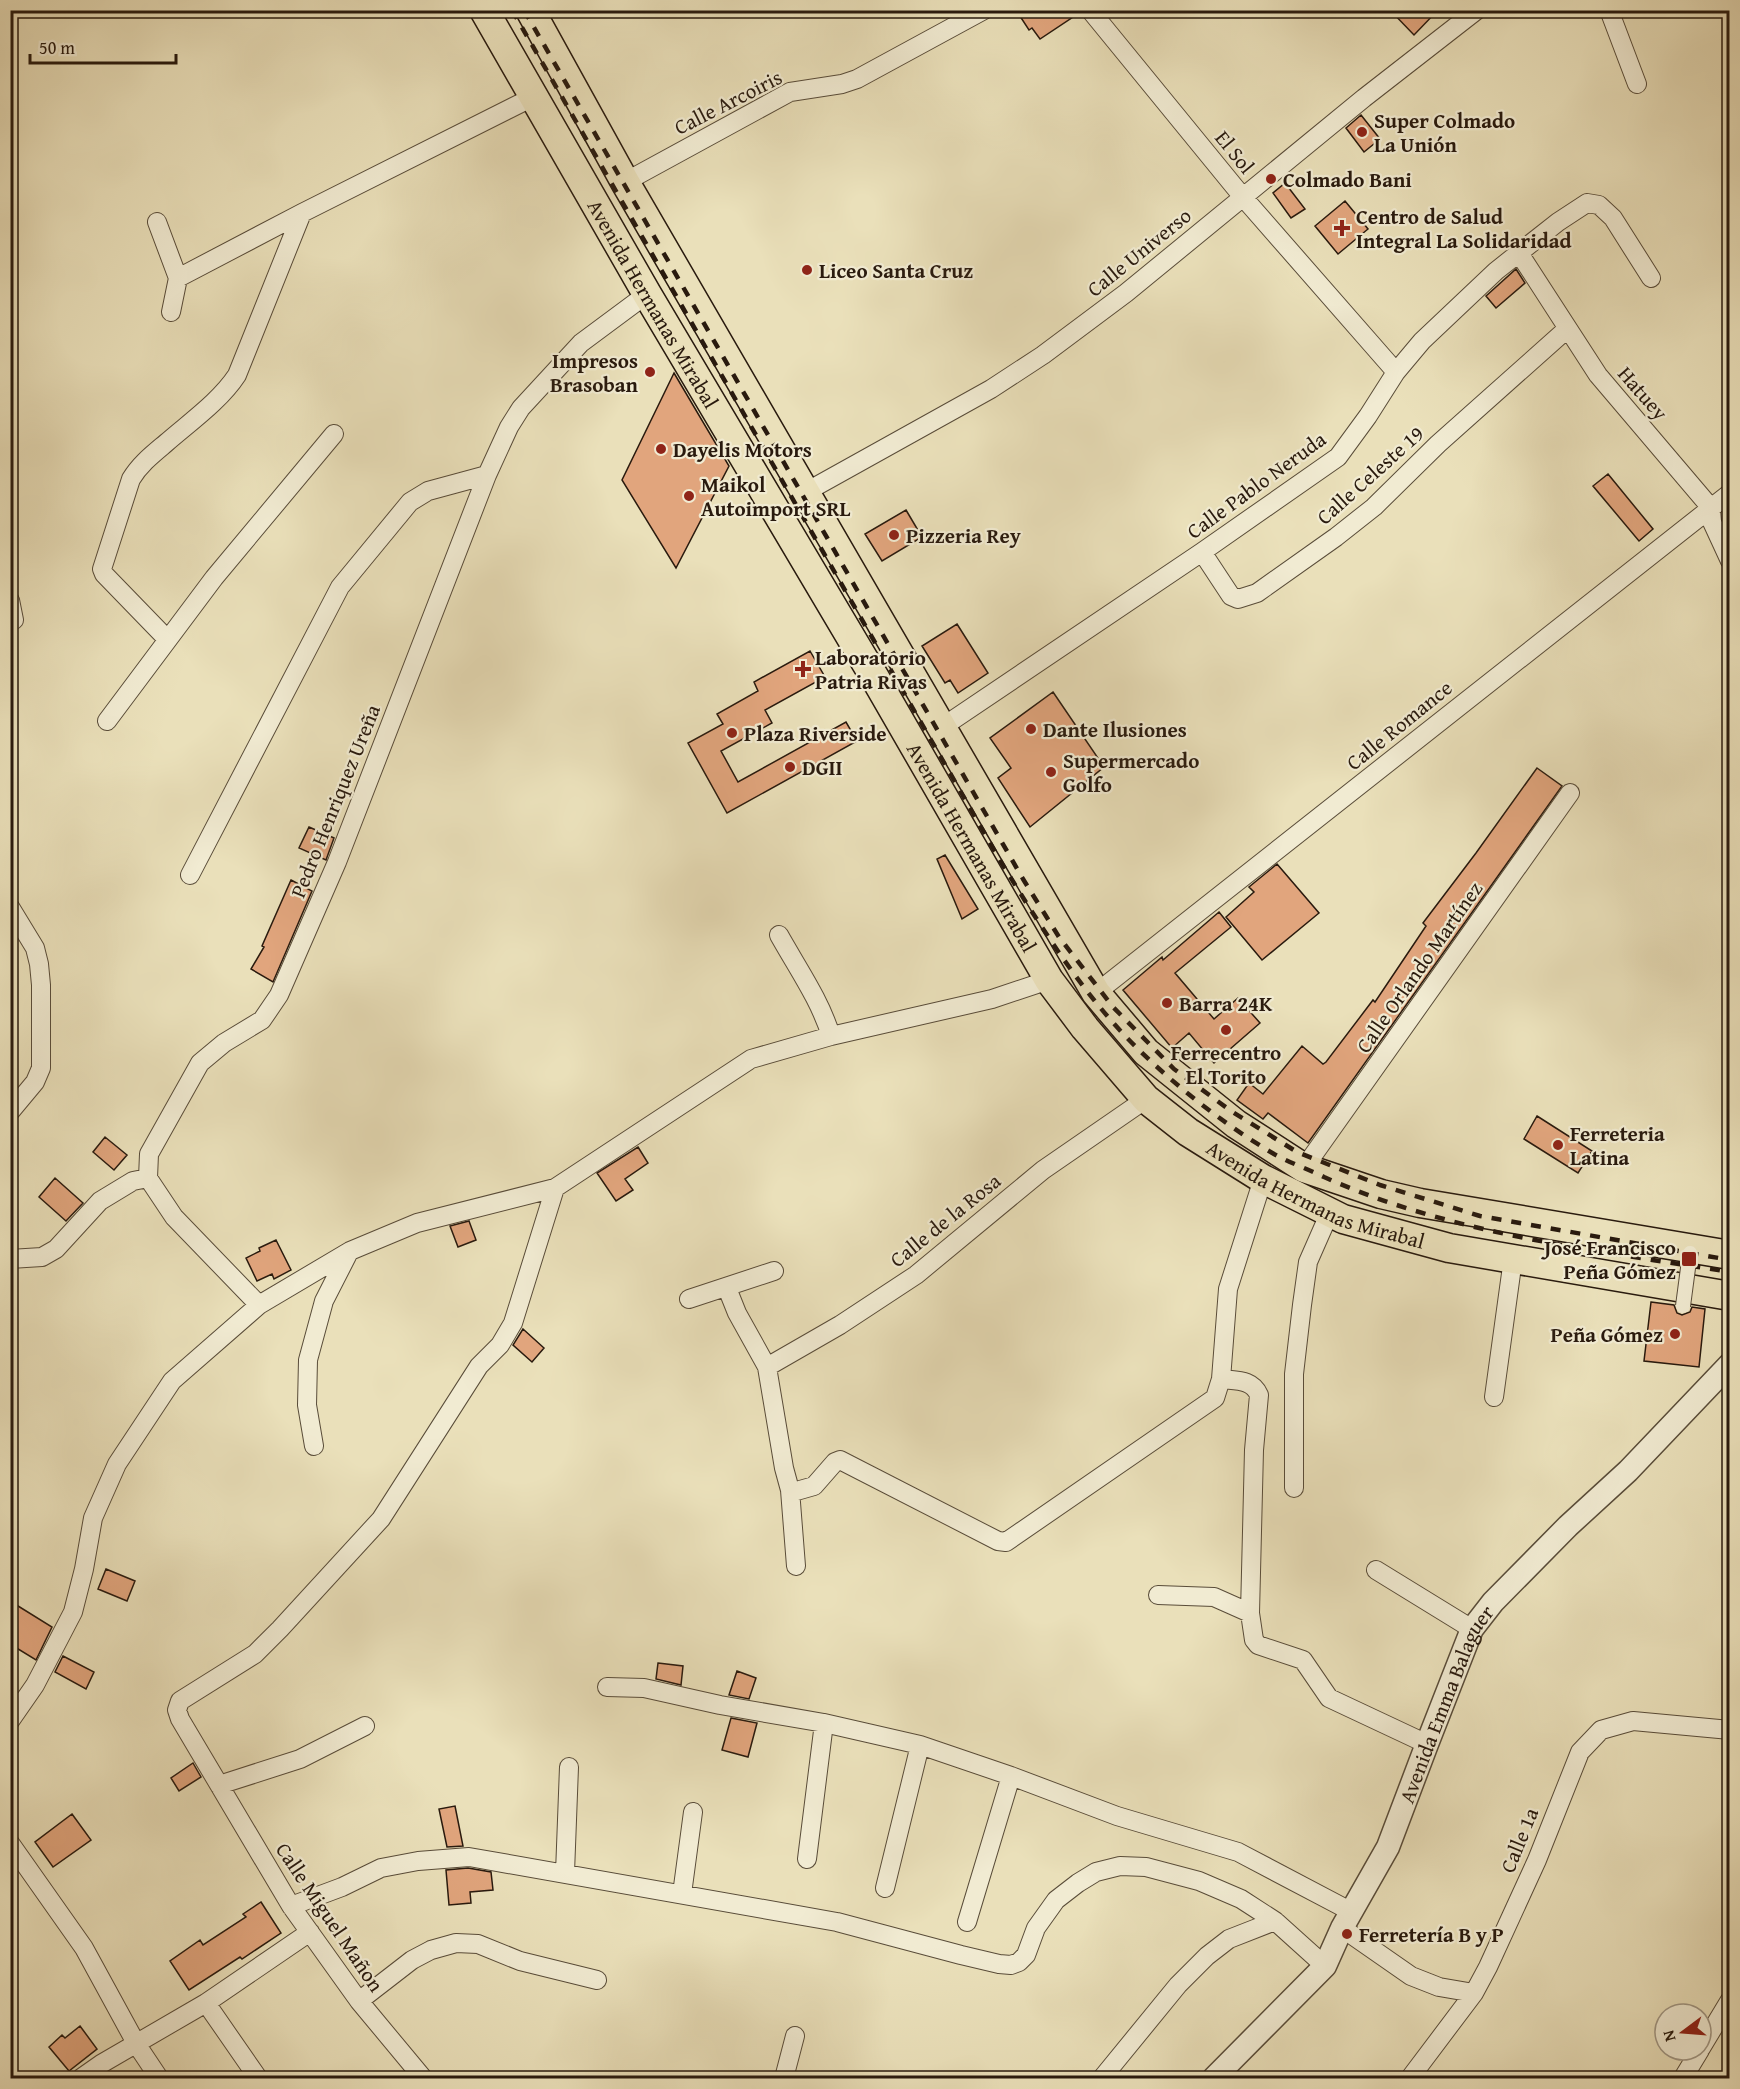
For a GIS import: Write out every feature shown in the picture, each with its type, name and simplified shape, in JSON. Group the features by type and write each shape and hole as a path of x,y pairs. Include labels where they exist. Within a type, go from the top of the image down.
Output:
{"main road":[{"name":"Avenida Hermanas Mirabal","path":"484,10 647,294 875,678 1049,980 1085,1028 1146,1099 1188,1132 1263,1179 1343,1219 1449,1248 1730,1296"},
{"name":"Avenida Hermanas Mirabal","path":"530,10 625,182 804,493 1096,993 1146,1052 1236,1124 1304,1168 1381,1194 1430,1205 1730,1255"}],"street":[{"name":"Calle Arcoiris","path":"625,182 790,92 842,84 857,79 984,10"},
{"name":"El Sol","path":"1090,10 1242,196 1396,372"},
{"name":"Calle Universo","path":"804,493 991,389 1043,355 1126,293 1242,196 1477,10"},
{"path":"1609,10 1637,84"},
{"path":"178,278 533,96"},
{"name":"Calle Pablo Neruda","path":"941,728 1338,457 1396,372 1422,341 1496,271 1558,222 1587,203 1599,206 1613,218 1651,278"},
{"path":"167,639 104,574 102,569 131,479 138,467 189,424 232,383 237,375 302,213"},
{"path":"157,222 178,278 171,312"},
{"name":"Hatuey","path":"1519,254 1598,375 1711,508 1712,522 1730,561"},
{"name":"Pedro Henriquez Ureña","path":"148,1178 149,1154 200,1063 224,1043 262,1020 279,995 337,862 487,475 509,427 521,408 581,343 647,294"},
{"name":"Calle Celeste 19","path":"1202,552 1231,596 1238,599 1257,593 1374,507 1445,437 1567,329"},
{"path":"107,721 214,579 334,434"},
{"path":"190,876 340,588 410,502 428,491 487,475"},
{"name":"Calle Romance","path":"1096,993 1730,493"},
{"path":"10,600 14,620"},
{"name":"Calle Orlando Martínez","path":"1304,1168 1569,793"},
{"path":"10,908 35,948 41,986 41,1068 35,1082 10,1112"},
{"path":"779,935 814,995 831,1036"},
{"path":"10,1721 35,1685 73,1612 84,1569 93,1518 117,1464 172,1381 259,1305 350,1251 417,1223 555,1188 751,1059 831,1036 993,999 1049,980"},
{"name":"Calle de la Rosa","path":"767,1367 840,1325 916,1275 1043,1170 1146,1099"},
{"path":"10,1259 42,1257 56,1250 100,1201 133,1181 148,1178 174,1217 259,1305"},
{"path":"790,1490 792,1492 812,1488 835,1462 840,1460 998,1542 1004,1543 1215,1398 1221,1380 1228,1289 1263,1179"},
{"name":"Calle Miguel Mañon","path":"423,2079 359,2001 291,1906 180,1719 177,1710 180,1701 255,1654 381,1519 479,1366 500,1345 513,1323 555,1188"},
{"path":"1294,1488 1294,1374 1302,1305 1308,1262 1329,1212"},
{"path":"314,1446 308,1405 308,1360 324,1301 350,1251"},
{"path":"1683,1306 1690,1253"},
{"path":"1494,1397 1513,1259"},
{"path":"689,1299 774,1271"},
{"path":"727,1288 737,1313 767,1367 784,1468 790,1490 796,1566"},
{"name":"Avenida Emma Balaguer","path":"1214,2079 1324,1966 1388,1847 1472,1629 1493,1602 1568,1526 1628,1471 1730,1364"},
{"path":"1221,1380 1251,1383 1259,1395 1254,1449 1250,1613 1254,1640 1258,1645 1303,1660 1329,1698 1426,1744"},
{"path":"1376,1570 1472,1629"},
{"path":"1158,1595 1214,1597 1250,1613"},
{"path":"607,1688 644,1688 720,1706 824,1723 920,1745 1117,1816 1238,1852 1347,1920 1412,1976 1439,1987 1474,1993"},
{"name":"Calle 1a","path":"1410,2079 1474,1993 1488,1967 1537,1860 1580,1752 1601,1730 1633,1721 1730,1730"},
{"path":"807,1859 824,1723"},
{"path":"219,1785 300,1759 365,1726"},
{"path":"885,1888 920,1745"},
{"path":"565,1873 569,1767"},
{"path":"968,1922 1011,1776"},
{"path":"682,1894 693,1812"},
{"path":"10,1843 84,1948 136,2045 159,2079"},
{"path":"291,1906 342,1887 381,1868 418,1861 470,1857 837,1922 961,1955 1011,1965 1019,1962 1026,1955 1036,1928 1056,1900 1078,1883 1096,1872 1120,1866 1146,1867 1198,1881 1241,1899 1275,1921 1324,1966"},
{"path":"1102,2079 1178,1985 1207,1956 1228,1939 1275,1921"},
{"path":"81,2079 101,2064 206,2003 310,1932"},
{"path":"359,2001 412,1960 432,1950 456,1943 478,1944 520,1961 597,1980"},
{"path":"1713,2028 1730,2000"},
{"path":"206,2003 258,2079"},
{"path":"784,2079 795,2036"},
{"path":"1683,2079 1693,2062"}],"building":[{"path":"1016,10 1079,10 1079,13 1040,39 1032,28 1029,30"},
{"path":"1390,10 1438,10 1414,35"},
{"name":"Super Colmado La Unión","path":"1361,115 1380,139 1364,152 1346,128"},
{"path":"1285,183 1305,209 1291,218 1273,193"},
{"name":"Centro de Salud Integral La Solidaridad","path":"1345,201 1368,229 1338,254 1315,226"},
{"path":"1516,269 1525,283 1496,308 1486,296"},
{"path":"674,373 729,466 676,568 622,480"},
{"path":"1608,474 1653,529 1639,541 1593,486"},
{"name":"Pizzeria Rey","path":"906,510 922,537 882,561 865,534"},
{"path":"957,624 988,673 958,693 950,680 945,683 922,646"},
{"name":"Plaza Riverside","path":"810,651 825,677 765,710 772,723 721,751 738,782 846,722 857,741 727,813 688,743 723,724 717,714 758,691 754,682"},
{"name":"Supermercado Golfo","path":"1053,692 1104,767 1030,827 998,778 1011,768 990,738"},
{"path":"1537,768 1562,786 1308,1143 1268,1113 1263,1119 1237,1100 1249,1083 1263,1094 1302,1046 1323,1064 1326,1062 1373,1000 1375,1002 1426,926 1423,923"},
{"path":"309,827 334,838 326,860 299,848"},
{"path":"945,855 978,909 962,919 937,859"},
{"path":"1277,864 1319,913 1262,960 1226,917 1254,892 1249,887"},
{"path":"291,880 312,891 273,982 251,969 264,947 262,946"},
{"path":"1219,912 1231,927 1175,973 1214,1019 1238,998 1260,1023 1214,1063 1189,1033 1172,1048 1123,990 1162,957 1163,960"},
{"name":"Ferreteria Latina","path":"1537,1116 1592,1151 1578,1173 1524,1139"},
{"path":"105,1137 127,1155 114,1170 93,1152"},
{"path":"638,1147 648,1163 625,1179 633,1190 616,1201 597,1173"},
{"path":"55,1178 83,1203 66,1221 39,1197"},
{"path":"469,1221 476,1240 458,1247 450,1226"},
{"path":"276,1240 291,1270 274,1279 272,1274 257,1281 246,1258 260,1251 259,1248"},
{"name":"Peña Gómez","path":"1651,1302 1674,1305 1677,1313 1682,1315 1690,1312 1692,1307 1705,1309 1699,1367 1644,1361"},
{"path":"523,1329 544,1348 532,1362 513,1345"},
{"path":"106,1569 135,1581 127,1601 98,1589"},
{"path":"10,1601 52,1627 36,1660 10,1644"},
{"path":"63,1656 94,1672 86,1689 55,1672"},
{"path":"658,1663 683,1666 681,1685 656,1679"},
{"path":"737,1671 756,1678 749,1699 729,1695"},
{"path":"731,1718 757,1723 748,1757 722,1750"},
{"path":"193,1763 201,1777 179,1791 171,1778"},
{"path":"455,1806 463,1846 447,1847 439,1809"},
{"path":"72,1814 91,1840 53,1867 35,1842"},
{"path":"468,1868 491,1872 493,1890 470,1892 471,1903 449,1905 446,1870"},
{"path":"261,1902 281,1933 189,1990 170,1961 200,1940 203,1945 246,1917 243,1914"},
{"path":"80,2026 97,2049 69,2071 49,2047 62,2035 65,2038"}],"railway":[{"path":"512,10 1001,862 1047,935 1081,983 1138,1049 1169,1078 1256,1143 1286,1160 1372,1197 1422,1213 1523,1238 1730,1272"},
{"path":"524,10 1023,879 1059,937 1113,1007 1174,1069 1231,1111 1297,1152 1380,1185 1480,1216 1730,1260"}],"place":[{"name":"Super Colmado La Unión","path":"1362,132"},
{"name":"Colmado Bani","path":"1271,179"},
{"name":"Centro de Salud Integral La Solidaridad","path":"1342,228"},
{"name":"Liceo Santa Cruz","path":"807,270"},
{"name":"Impresos Brasoban","path":"650,372"},
{"name":"Dayelis Motors","path":"661,449"},
{"name":"Maikol Autoimport SRL","path":"689,496"},
{"name":"Pizzeria Rey","path":"894,535"},
{"name":"Laboratorio Patria Rivas","path":"803,669"},
{"name":"Dante Ilusiones","path":"1031,729"},
{"name":"Plaza Riverside","path":"732,733"},
{"name":"DGII","path":"790,767"},
{"name":"Supermercado Golfo","path":"1051,772"},
{"name":"Barra 24K","path":"1167,1003"},
{"name":"Ferrecentro El Torito","path":"1226,1030"},
{"name":"Ferreteria Latina","path":"1558,1145"},
{"name":"José Francisco Peña Gómez","path":"1689,1259"},
{"name":"Peña Gómez","path":"1675,1334"},
{"name":"Ferretería B y P","path":"1347,1934"}]}
